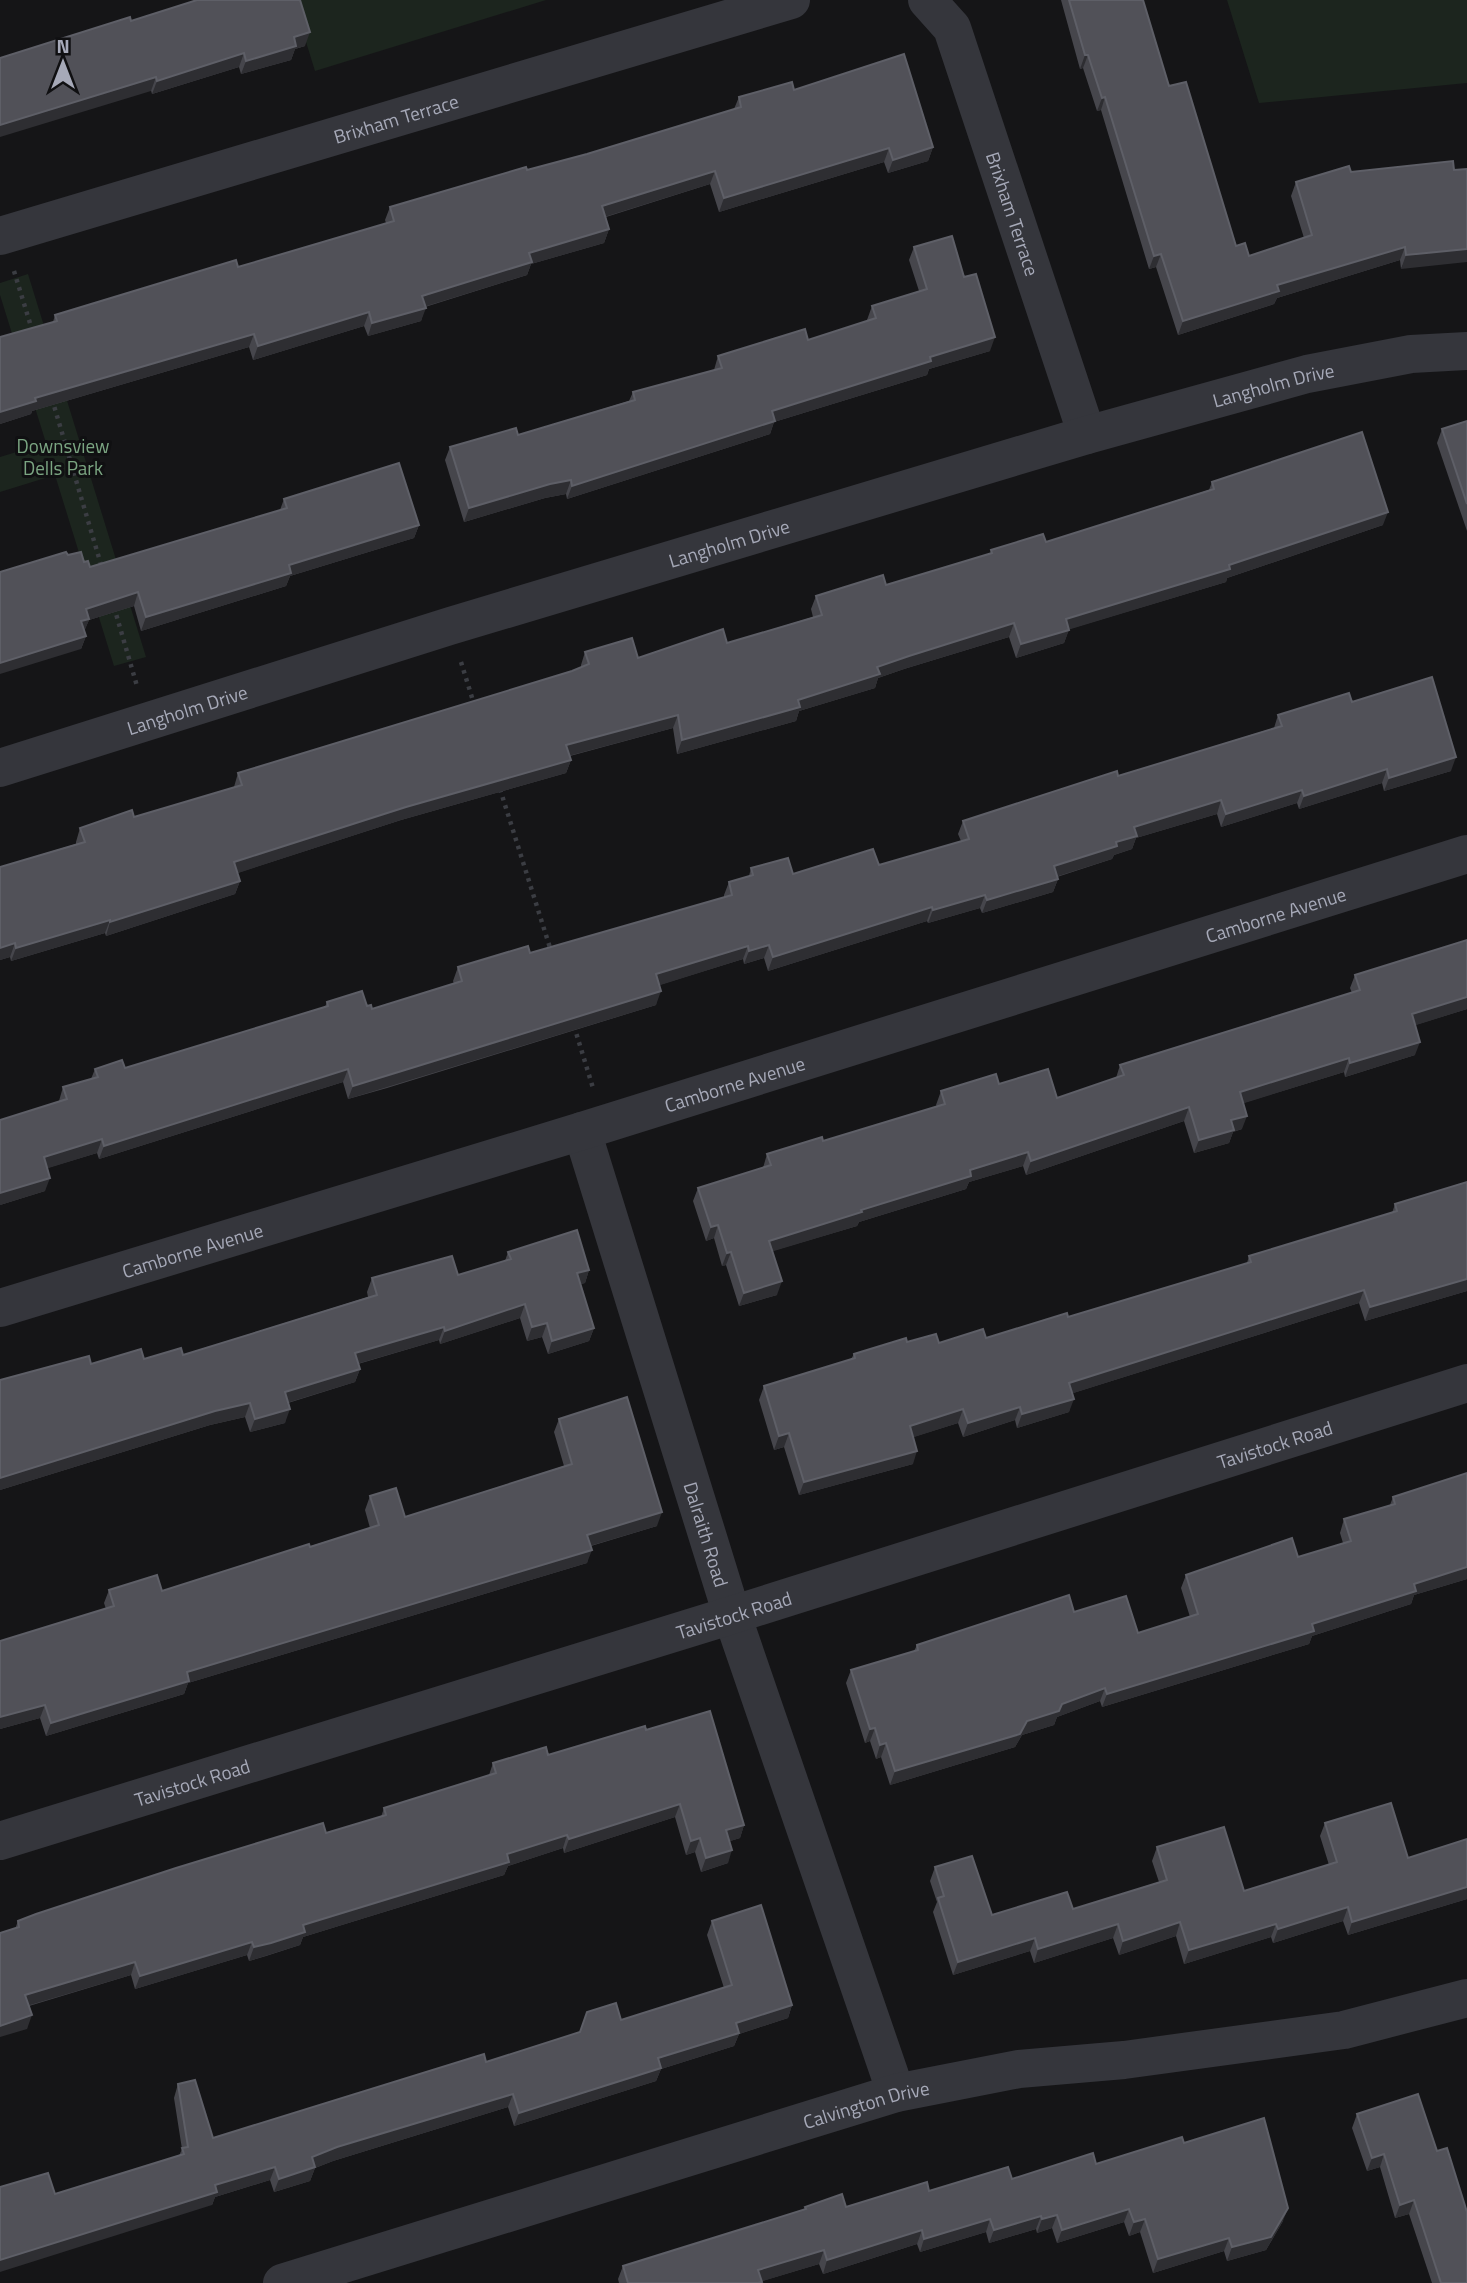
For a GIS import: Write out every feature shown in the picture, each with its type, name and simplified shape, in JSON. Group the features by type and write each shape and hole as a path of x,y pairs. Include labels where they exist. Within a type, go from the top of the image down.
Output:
{"street":[{"name":"Brixham Terrace","path":"2,236 791,0"},
{"name":"Brixham Terrace","path":"928,0 952,28 1087,435"},
{"name":"Langholm Drive","path":"0,768 450,626 1087,435 1307,374 1411,354 1467,351"},
{"name":"Camborne Avenue","path":"0,1308 593,1127 1467,854"},
{"name":"Dalraith Road","path":"593,1127 732,1615 896,2092"},
{"name":"Tavistock Road","path":"0,1841 732,1615 1467,1383"},
{"name":"Calvington Drive","path":"282,2283 329,2276 896,2092 1019,2070 1124,2060 1344,2030 1467,1998"}],"path":[{"path":"2,236 35,340"},
{"path":"50,393 104,576"},
{"path":"112,602 147,720"},
{"path":"450,626 478,717"},
{"path":"498,782 551,952"},
{"path":"572,1018 593,1127"}],"green space":[{"path":"293,0 546,0 315,71"},
{"path":"1227,0 1467,0 1467,83 1259,103"},
{"name":"Downsview Dells Park","path":"28,274 146,657 114,666 55,475 0,492 0,457 46,443 0,295 0,283"}],"building":[{"path":"197,0 300,0 310,32 294,37 296,46 246,61 244,53 157,81 156,77 0,125 0,58 130,17 131,21"},
{"path":"1069,0 1143,0 1169,86 1186,82 1236,246 1245,243 1249,256 1312,235 1296,182 1349,166 1351,172 1453,161 1454,170 1467,169 1467,249 1406,255 1405,247 1277,285 1279,291 1183,321 1161,254 1154,256 1105,97 1102,98 1088,55 1085,55"},
{"path":"904,54 933,147 893,160 889,148 724,198 715,171 602,206 609,229 529,253 532,262 422,296 426,308 372,323 369,312 258,346 254,334 35,398 36,401 0,412 0,337 57,321 55,315 236,260 238,267 394,221 390,207 526,167 527,170 587,154 741,107 739,97 792,82 794,90"},
{"path":"952,236 964,277 976,274 995,337 930,357 931,361 772,411 775,421 572,486 571,480 550,484 469,508 450,447 516,428 518,435 635,400 633,392 722,368 718,356 805,329 808,340 876,318 872,306 927,289 914,247"},
{"path":"1467,421 1467,504 1442,429"},
{"path":"1362,432 1388,512 1229,565 1230,569 1066,619 1069,630 1021,644 1014,623 909,656 877,667 880,674 798,700 800,707 682,740 678,715 566,745 571,760 406,807 234,862 240,881 110,922 16,948 15,943 0,948 0,867 85,842 80,828 132,810 134,817 242,785 238,773 572,671 589,664 585,652 632,638 638,658 723,629 727,643 822,615 816,596 883,575 886,585 992,553 991,550 1043,534 1046,542 1214,489 1212,482"},
{"path":"399,463 419,525 289,565 291,573 146,617 138,592 86,609 89,619 81,621 86,636 0,663 0,572 66,552 68,555 81,552 84,562 88,561 90,567 287,508 284,499"},
{"path":"1432,677 1456,757 1389,778 1387,769 1304,796 1302,790 1226,814 1221,800 1134,827 1137,836 1116,842 1117,846 1054,866 1058,879 987,900 985,895 933,910 932,907 773,957 769,945 749,951 748,946 656,974 661,991 353,1086 348,1069 104,1146 102,1139 44,1157 50,1178 0,1193 0,1120 67,1099 63,1087 98,1077 95,1069 122,1060 125,1068 328,1006 327,1002 362,991 367,1006 371,1005 372,1009 462,981 458,967 528,946 530,953 732,895 729,882 753,875 751,868 788,858 793,874 873,849 879,865 969,839 963,821 1117,771 1118,776 1282,726 1278,715 1349,693 1352,702"},
{"path":"1467,940 1467,997 1412,1014 1420,1042 1350,1063 1349,1058 1240,1092 1247,1116 1231,1120 1234,1130 1199,1140 1189,1107 1031,1161 1028,1152 970,1170 971,1176 769,1241 782,1281 744,1293 731,1252 727,1253 718,1225 711,1227 698,1188 771,1165 767,1154 822,1137 823,1141 945,1104 941,1091 996,1074 999,1084 1048,1069 1057,1098 1124,1075 1120,1065 1360,990 1355,975"},
{"path":"1467,1182 1467,1279 1370,1307 1364,1290 1069,1383 1074,1399 1022,1414 1020,1407 968,1423 963,1409 910,1426 917,1451 804,1482 789,1433 779,1436 764,1386 855,1358 854,1354 906,1338 907,1342 936,1334 939,1343 983,1329 986,1338 1067,1313 1068,1317 1251,1262 1249,1256 1397,1211 1395,1204"},
{"path":"577,1230 589,1270 577,1273 594,1328 552,1341 547,1323 532,1327 525,1304 445,1331 444,1327 355,1353 360,1369 285,1392 290,1409 255,1419 250,1403 215,1411 0,1478 0,1380 89,1356 91,1364 141,1349 144,1359 181,1348 183,1355 377,1295 372,1278 452,1256 458,1275 511,1259 508,1252"},
{"path":"627,1397 662,1512 587,1535 592,1550 187,1672 189,1681 51,1723 45,1705 0,1717 0,1641 114,1606 109,1590 157,1575 162,1591 309,1544 310,1547 379,1525 370,1496 396,1488 405,1517 572,1464 559,1419"},
{"path":"1467,1473 1467,1567 1414,1584 1416,1591 1312,1624 1314,1631 1107,1694 1105,1688 1062,1704 1059,1711 1027,1721 1020,1734 895,1771 886,1743 880,1745 875,1728 870,1729 851,1670 918,1650 917,1645 1069,1595 1074,1612 1126,1596 1138,1633 1198,1614 1186,1575 1292,1538 1298,1557 1351,1541 1344,1519 1395,1504 1393,1497"},
{"path":"710,1711 744,1825 726,1830 732,1850 706,1858 700,1838 691,1841 680,1804 569,1839 567,1835 507,1854 509,1862 303,1925 305,1932 271,1943 254,1947 252,1942 140,1976 135,1962 25,1995 32,2015 0,2026 0,1933 19,1927 18,1921 176,1868 323,1823 326,1833 386,1815 384,1808 496,1773 493,1763 546,1747 548,1755 645,1726 646,1730"},
{"path":"1391,1803 1408,1858 1467,1839 1467,1887 1352,1922 1348,1907 1278,1929 1276,1924 1189,1950 1180,1922 1123,1941 1118,1924 1038,1949 1035,1938 958,1962 938,1898 944,1896 935,1867 972,1856 992,1915 1067,1892 1073,1909 1167,1880 1157,1847 1224,1827 1244,1891 1337,1862 1325,1823"},
{"path":"761,1905 792,2005 736,2023 739,2033 658,2058 661,2068 519,2113 513,2094 337,2147 312,2157 315,2167 279,2179 275,2167 215,2185 217,2192 0,2260 0,2187 48,2173 55,2194 184,2154 182,2148 188,2147 178,2084 195,2080 213,2138 484,2054 486,2062 580,2032 587,2012 616,2003 621,2020 732,1985 712,1921"},
{"path":"1418,2094 1437,2151 1447,2148 1467,2212 1467,2283 1441,2283 1414,2200 1400,2205 1384,2154 1372,2158 1357,2114"},
{"path":"1264,2118 1288,2208 1271,2237 1232,2247 1229,2238 1158,2259 1145,2219 1134,2222 1129,2209 1062,2230 1057,2215 1042,2219 1041,2216 994,2230 990,2219 924,2239 922,2230 827,2260 824,2250 758,2270 762,2282 758,2283 628,2283 623,2266 806,2209 805,2207 842,2194 846,2207 927,2182 929,2191 1008,2167 1012,2179 1093,2153 1096,2164 1182,2137 1184,2143"}]}
